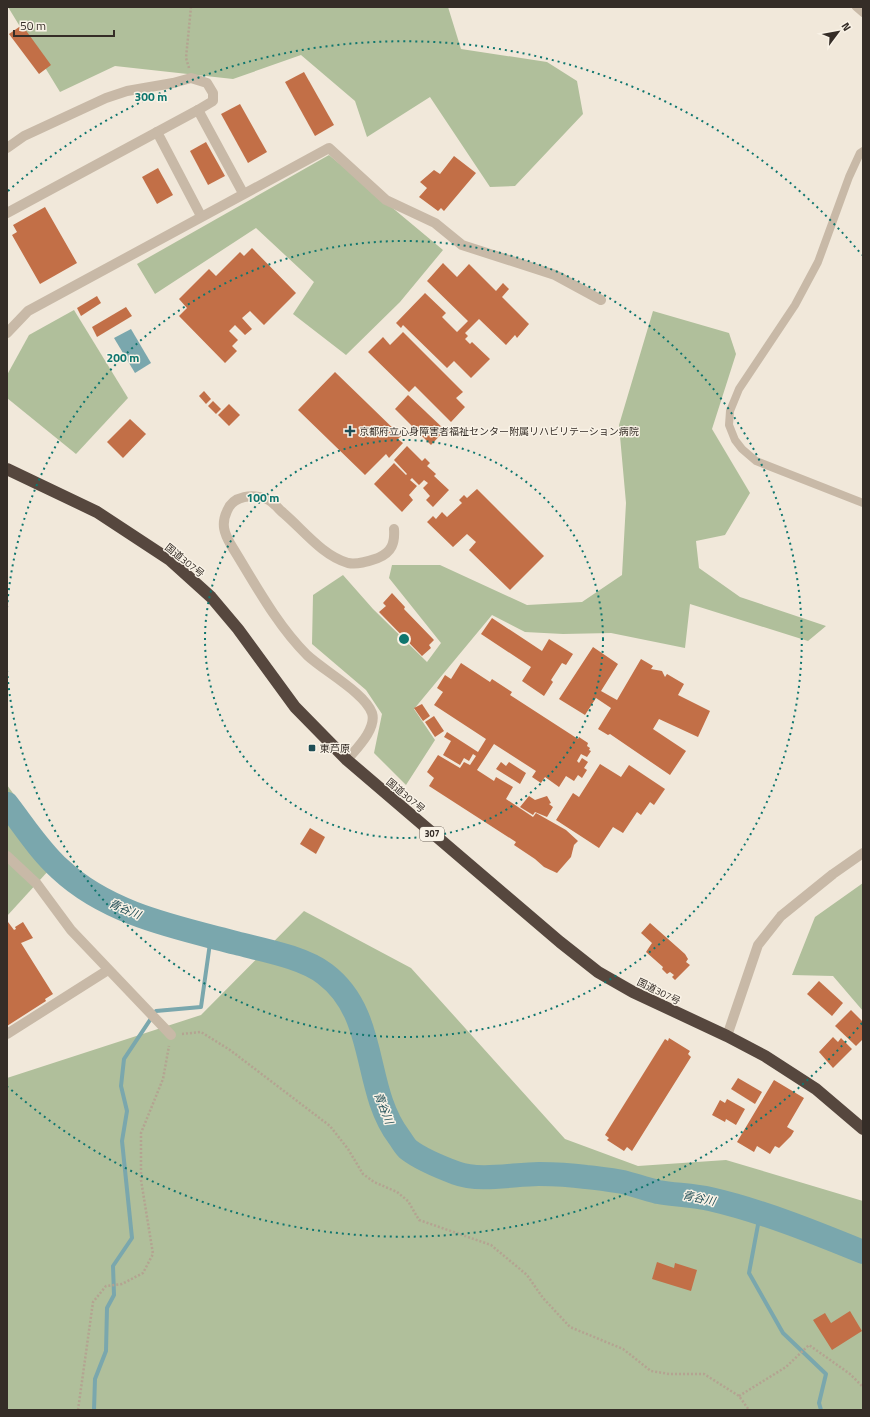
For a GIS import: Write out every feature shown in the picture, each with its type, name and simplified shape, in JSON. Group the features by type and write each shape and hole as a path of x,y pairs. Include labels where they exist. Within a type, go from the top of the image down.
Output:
{"highway":[{"name":"国道307号","path":"7,470 97,512 170,560 211,597 238,629 295,707 347,760 560,942 598,972 633,992 727,1036 765,1056 816,1089 863,1129"}],"street":[{"path":"7,148 24,136 106,98 127,91 174,83 191,78 207,83 213,93 213,101 198,110 7,213"},
{"path":"198,110 243,193"},
{"path":"157,132 201,216"},
{"path":"7,333 28,311 243,193 329,148 386,200 435,223 462,245 555,275 601,300"},
{"path":"347,760 370,729 372,715 367,702 308,656 289,636 224,533 223,519 228,508 237,500 249,496 267,500 328,554 349,563 366,562 382,556 391,550 395,540 394,529"},
{"path":"727,1036 758,945 781,916 833,874 863,853"},
{"path":"7,856 37,884 71,930 171,1035"},
{"path":"7,1034 108,970"}],"lane":[{"path":"856,7 863,13"},
{"path":"863,151 860,153 849,177 818,262 795,305 739,389 730,411 729,425 734,440 742,450 756,461 863,503"}],"path":[{"path":"191,7 186,58 191,78"},
{"path":"78,1410 93,1302 106,1286 122,1284 143,1273 153,1254 141,1180 141,1133 163,1079 171,1035 201,1032 230,1050 330,1126 348,1149 363,1174 374,1182 397,1192 408,1201 419,1220 491,1245 527,1275 543,1298 570,1327 622,1349 651,1371 669,1374 704,1374 739,1396 749,1410"},
{"path":"739,1396 786,1367 809,1345 850,1374 863,1387"}],"green space":[{"path":"8,7 448,7 461,49 547,62 577,81 583,114 515,186 490,187 430,97 367,137 355,101 301,55 233,79 115,66 60,92"},
{"path":"329,155 443,250 400,302 346,355 293,314 314,282 256,228 155,294 137,264"},
{"path":"74,310 128,398 76,454 7,398 7,375 29,335"},
{"path":"653,311 729,333 736,354 712,429 750,493 725,535 696,541 699,568 740,597 826,626 808,641 690,604 685,648 611,633 563,634 525,632 492,615 414,709 435,740 406,785 374,753 382,714 366,690 312,644 313,595 343,575 373,609 427,662 441,643 389,578 392,565 440,565 527,605 582,602 622,575 626,503 619,425"},
{"path":"7,785 60,858 7,916"},
{"path":"863,883 863,1011 833,976 792,975 815,917"},
{"path":"304,911 411,968 565,1139 638,1166 726,1160 863,1201 863,1410 7,1410 7,1078 201,1015"}],"water":[{"path":"131,329 151,363 135,373 114,338"}],"building":[{"path":"22,25 51,65 39,74 9,34"},
{"path":"304,72 334,125 315,136 285,82"},
{"path":"240,104 267,152 248,163 221,114"},
{"path":"206,142 225,176 208,185 190,151"},
{"path":"454,156 476,173 444,211 441,208 438,211 419,197 427,188 420,182 434,170 440,174"},
{"path":"158,168 173,195 157,204 142,177"},
{"path":"45,207 77,263 40,284 12,235 17,232 13,225"},
{"path":"252,248 296,293 264,325 250,311 242,318 252,329 245,335 235,325 229,331 238,340 232,346 237,351 225,363 179,316 187,308 179,299 209,269 216,276 240,252 244,256"},
{"path":"443,263 457,277 469,264 496,291 503,283 509,289 502,297 529,324 517,338 515,335 506,345 479,319 465,333 468,336 465,339 470,344 472,342 490,359 471,378 454,361 447,368 403,325 401,328 396,323 425,293 446,313 442,317 457,332 468,321 427,281"},
{"path":"97,296 101,303 81,316 77,308"},
{"path":"126,307 132,316 97,337 92,327"},
{"path":"403,332 463,392 456,398 465,407 451,422 415,386 409,392 368,352 383,337 390,345"},
{"path":"335,372 401,436 398,439 403,443 389,458 386,454 365,475 298,410"},
{"path":"204,391 211,399 206,404 199,396"},
{"path":"408,395 445,430 431,445 395,409"},
{"path":"213,401 221,409 216,414 208,406"},
{"path":"229,404 240,415 229,426 218,415"},
{"path":"130,419 146,434 123,458 107,442"},
{"path":"407,446 422,461 425,458 430,463 427,466 436,474 434,476 449,490 433,507 426,500 430,496 423,488 428,483 424,480 419,485 412,478 410,480 417,486 409,495 413,500 402,512 374,484 394,463 406,475 407,474 394,460"},
{"path":"477,489 544,556 510,590 469,550 476,542 467,534 453,547 427,522 433,516 436,519 442,512 447,517 462,503 459,500 464,495 467,498"},
{"path":"392,593 405,607 404,609 434,640 429,645 431,648 422,656 379,612 386,606 383,603"},
{"path":"492,618 542,651 549,639 573,654 566,665 562,663 551,680 553,682 544,696 522,681 531,667 481,634"},
{"path":"593,647 618,664 601,691 617,700 641,659 653,666 651,669 662,671 665,677 667,674 684,684 678,695 710,711 698,737 659,719 653,729 686,751 670,775 610,734 608,735 598,729 611,708 596,698 585,715 559,699"},
{"path":"461,663 490,682 492,679 512,692 510,695 578,739 579,737 588,743 587,746 591,751 587,757 581,754 577,761 579,763 582,758 588,762 584,768 587,770 582,778 578,775 574,781 566,776 559,787 545,777 541,783 532,777 536,771 494,744 477,770 494,781 496,777 513,787 506,799 533,817 536,813 566,830 578,841 574,845 571,857 557,873 544,867 514,845 516,842 429,786 434,778 427,772 438,755 460,768 464,762 470,765 476,756 473,754 469,761 464,758 460,765 443,755 451,741 444,737 447,732 478,752 486,739 434,705 443,692 437,688 445,675 451,679"},
{"path":"422,704 430,716 423,721 414,708"},
{"path":"434,716 444,731 435,737 425,722"},
{"path":"501,762 506,766 509,762 526,773 520,784 496,769"},
{"path":"600,764 621,777 629,765 665,789 654,805 650,802 641,815 637,812 623,833 613,827 599,848 556,820 573,793 579,797"},
{"path":"529,796 535,800 547,796 551,803 549,804 553,807 547,817 535,812 533,815 520,807"},
{"path":"310,828 325,837 316,854 300,844"},
{"path":"8,922 14,930 16,929 15,927 23,922 33,938 21,943 53,994 45,999 46,1001 7,1026 7,923"},
{"path":"650,923 685,954 688,959 686,962 690,965 675,980 672,977 674,975 670,972 667,974 662,969 663,967 646,952 652,943 641,933"},
{"path":"819,981 843,1003 832,1016 807,994"},
{"path":"851,1010 863,1022 863,1039 856,1046 835,1026"},
{"path":"833,1037 838,1042 841,1038 852,1049 833,1068 819,1052"},
{"path":"669,1038 690,1051 688,1054 691,1057 632,1151 627,1147 624,1151 607,1140 609,1138 605,1135 665,1039 668,1041"},
{"path":"738,1078 762,1092 755,1104 731,1089"},
{"path":"774,1080 804,1098 787,1127 794,1131 791,1136 779,1148 775,1146 770,1154 757,1146 754,1152 737,1142"},
{"path":"727,1099 745,1109 736,1125 726,1119 725,1122 712,1115 720,1100 725,1103"},
{"path":"657,1262 674,1268 675,1263 697,1270 691,1291 652,1279"},
{"path":"850,1311 862,1331 832,1350 813,1320 825,1313 831,1323"}],"waterway":[{"name":"青谷川","path":"7,804 38,846 52,862 79,884 99,897 143,917 190,931 270,951 306,963 325,974 342,991 354,1010 362,1031 379,1097 387,1118 406,1147 414,1154 425,1160 465,1176 486,1177 557,1174 600,1178 623,1182 658,1192 710,1199 768,1216 863,1252"},
{"path":"94,1410 95,1379 106,1351 107,1308 114,1295 113,1266 132,1238 122,1141 127,1111 121,1086 124,1059 156,1011 201,1007 211,936"},
{"path":"760,1214 749,1273 783,1333 826,1374 819,1403 821,1410"}],"place":[{"name":"京都府立心身障害者福祉センター附属リハビリテーション病院","path":"350,431"},
{"name":"東芦原","path":"312,748"}]}
